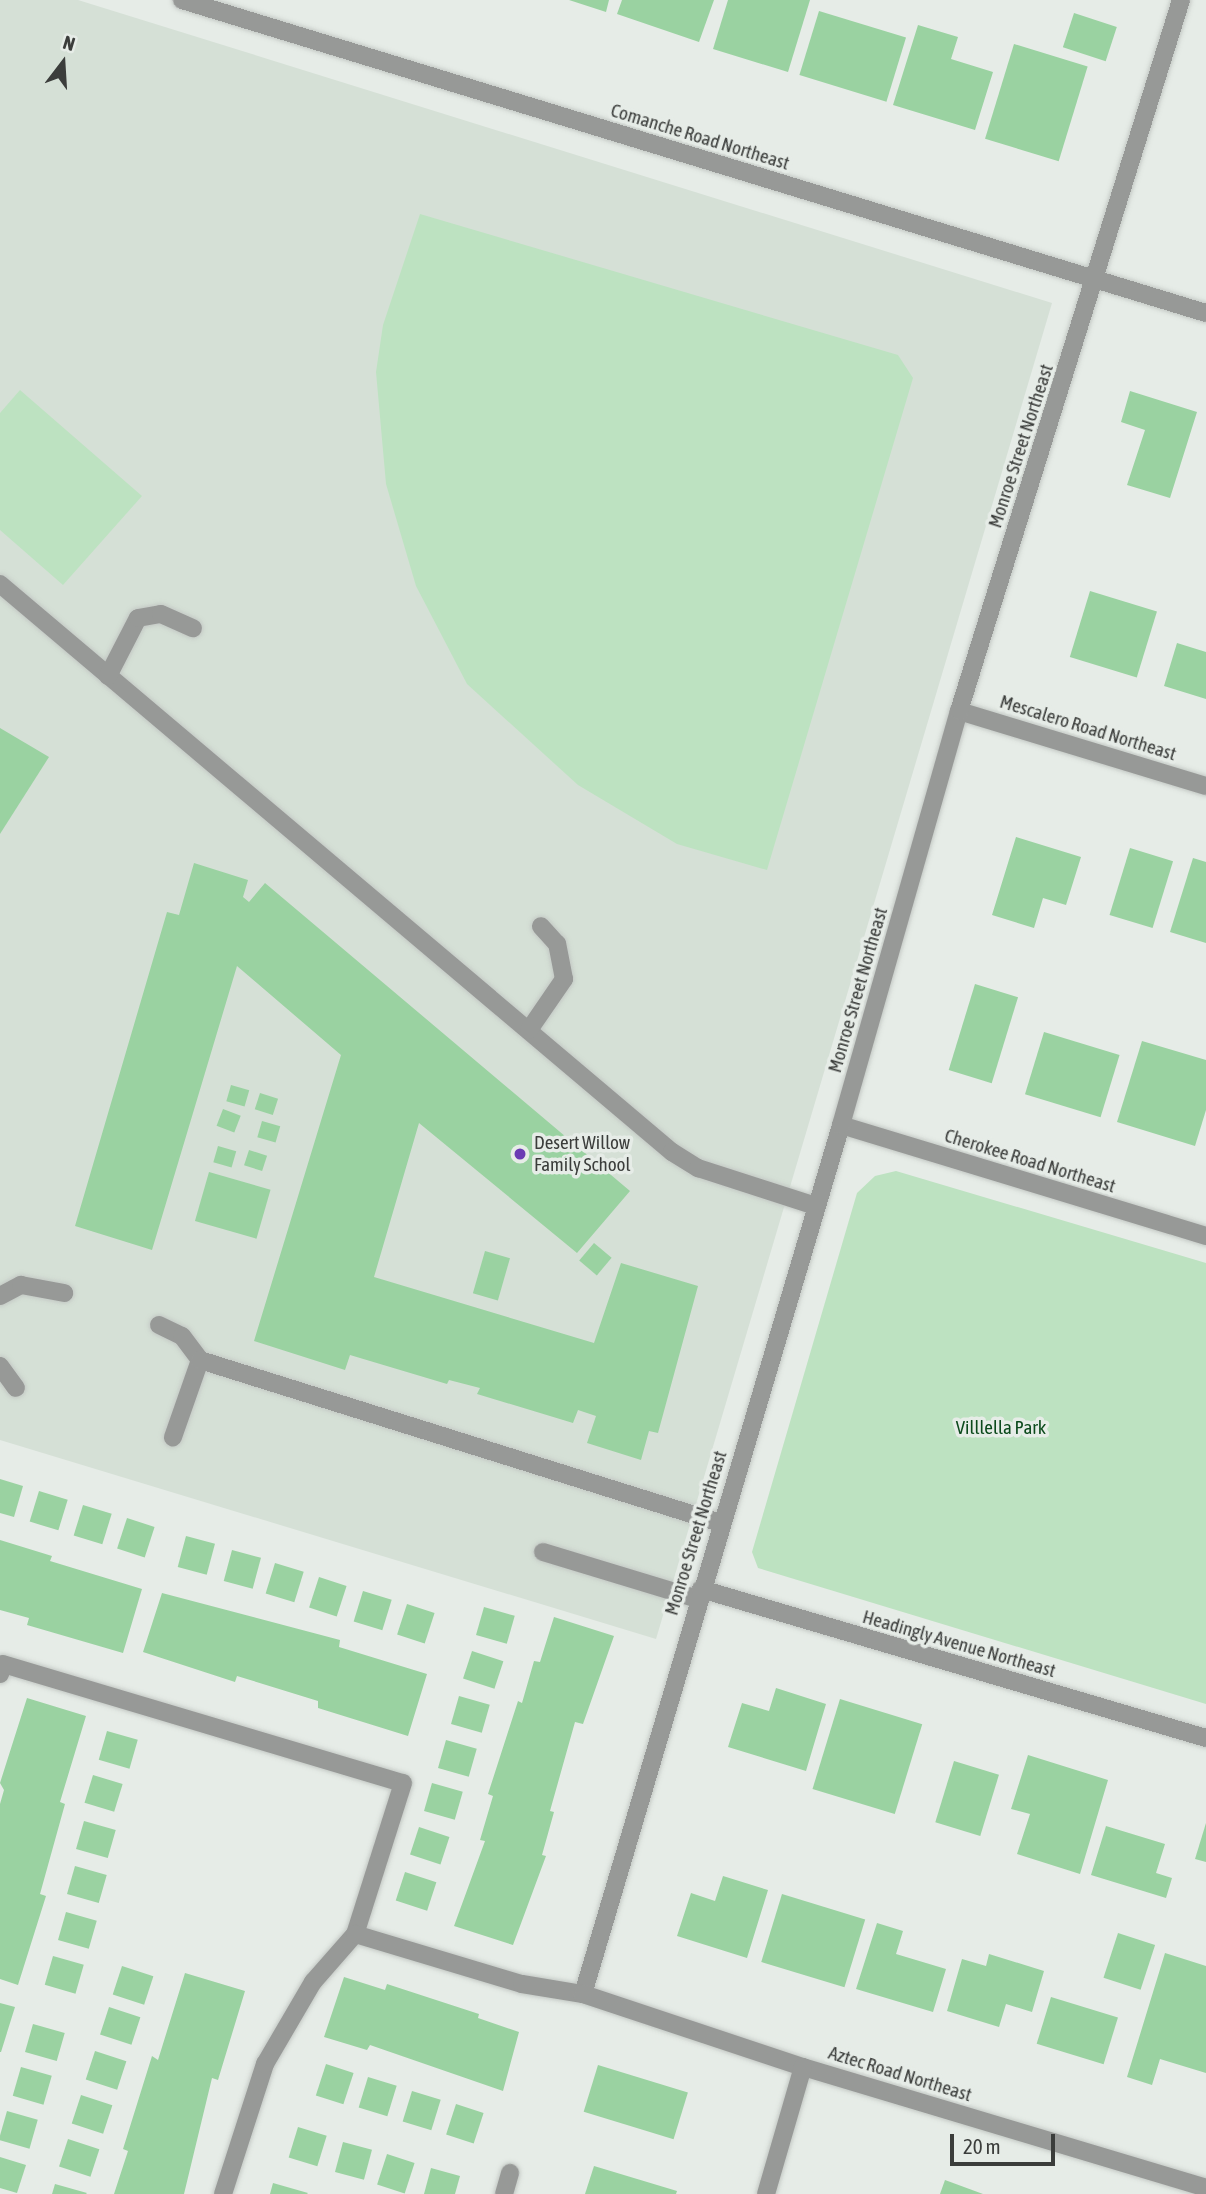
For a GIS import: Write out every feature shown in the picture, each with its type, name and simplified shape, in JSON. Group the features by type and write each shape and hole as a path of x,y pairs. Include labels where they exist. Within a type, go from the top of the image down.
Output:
{"street":[{"name":"Comanche Road Northeast","path":"182,0 1206,313"},
{"name":"Monroe Street Northeast","path":"583,1994 720,1523 841,1125 959,711 1096,280 1181,0"},
{"path":"0,584 672,1152 698,1168 816,1206"},
{"path":"108,676 138,618 161,614 193,628"},
{"name":"Mescalero Road Northeast","path":"959,711 1206,786"},
{"path":"529,1030 564,979 557,944 541,926"},
{"name":"Cherokee Road Northeast","path":"841,1125 1206,1237"},
{"path":"0,1296 21,1286 64,1293"},
{"path":"159,1325 182,1336 200,1360 720,1523"},
{"path":"173,1437 200,1360"},
{"path":"0,1366 16,1388"},
{"name":"Headingly Avenue Northeast","path":"544,1552 1206,1738"},
{"path":"0,1674 3,1664 402,1783 355,1934 313,1982 265,2064 223,2194"},
{"name":"Aztec Road Northeast","path":"355,1934 522,1984 583,1994 803,2067 1206,2188"},
{"path":"766,2194 803,2067"},
{"path":"504,2194 510,2173"}],"shaded area":[{"path":"0,0 78,0 1052,303 656,1639 0,1440"}],"green space":[{"path":"420,214 898,355 913,378 767,870 677,844 578,785 467,684 416,586 386,484 376,372 383,325"},
{"path":"20,390 142,496 63,585 0,530 0,413"},
{"name":"Villlella Park","path":"896,1171 1206,1263 1206,1704 758,1568 752,1552 857,1193 875,1176"}],"building":[{"path":"569,0 609,0 606,12"},
{"path":"622,0 714,0 699,42 617,14"},
{"path":"728,0 810,0 788,72 713,49"},
{"path":"819,11 906,38 886,102 799,75"},
{"path":"1074,13 1117,27 1106,61 1063,47"},
{"path":"918,25 958,37 951,59 993,72 975,130 893,105"},
{"path":"1014,44 1088,67 1059,161 985,139"},
{"path":"1130,391 1197,412 1170,498 1127,485 1145,430 1121,422"},
{"path":"1090,591 1157,611 1137,677 1070,657"},
{"path":"1177,643 1206,652 1206,699 1164,686"},
{"path":"0,728 49,757 0,834"},
{"path":"1016,837 1081,857 1066,905 1043,898 1034,928 992,915"},
{"path":"1130,848 1173,861 1153,928 1110,915"},
{"path":"1193,858 1206,862 1206,943 1170,932"},
{"path":"194,863 248,880 243,897 249,902 265,883 630,1191 577,1253 419,1123 374,1277 594,1343 621,1263 698,1286 658,1433 649,1431 641,1460 587,1443 596,1416 578,1410 573,1423 477,1394 480,1388 449,1380 447,1384 350,1355 345,1370 254,1341 341,1055 237,966 152,1250 75,1226 167,912 179,915"},
{"path":"975,984 1018,997 992,1083 949,1070"},
{"path":"1044,1032 1120,1055 1101,1117 1025,1094"},
{"path":"1142,1041 1206,1060 1206,1110 1195,1146 1117,1122"},
{"path":"231,1085 249,1090 245,1107 226,1101"},
{"path":"260,1093 278,1099 273,1115 255,1109"},
{"path":"223,1109 241,1116 234,1133 217,1126"},
{"path":"262,1121 280,1126 276,1143 257,1137"},
{"path":"218,1146 236,1151 232,1168 213,1162"},
{"path":"249,1150 267,1156 262,1171 244,1165"},
{"path":"209,1172 271,1190 256,1239 195,1221"},
{"path":"594,1243 612,1258 597,1275 579,1261"},
{"path":"485,1251 510,1258 498,1300 473,1293"},
{"path":"0,1479 23,1486 14,1517 0,1513"},
{"path":"39,1491 68,1500 58,1530 30,1522"},
{"path":"83,1505 112,1514 102,1544 74,1536"},
{"path":"127,1518 155,1527 145,1557 117,1548"},
{"path":"186,1536 215,1544 207,1575 178,1567"},
{"path":"0,1540 52,1556 50,1561 142,1589 123,1653 27,1625 29,1618 0,1610"},
{"path":"232,1550 261,1558 253,1589 224,1581"},
{"path":"275,1563 304,1572 294,1602 266,1594"},
{"path":"319,1577 347,1586 337,1616 309,1607"},
{"path":"363,1591 392,1600 382,1630 354,1622"},
{"path":"162,1593 340,1640 339,1647 427,1674 408,1736 318,1708 318,1701 237,1676 235,1682 143,1652"},
{"path":"407,1604 435,1613 425,1643 397,1634"},
{"path":"484,1607 515,1616 507,1644 476,1635"},
{"path":"554,1617 614,1636 583,1724 575,1722 550,1811 554,1812 542,1855 546,1856 513,1945 454,1926 485,1841 480,1840 493,1796 488,1794 518,1701 522,1703 534,1661 540,1662"},
{"path":"472,1651 503,1661 494,1689 463,1679"},
{"path":"776,1688 826,1704 806,1771 728,1747 742,1703 769,1711"},
{"path":"459,1696 490,1705 482,1733 451,1724"},
{"path":"27,1698 86,1716 60,1802 65,1804 40,1894 46,1896 18,1985 0,1979 0,1804 4,1790 0,1783"},
{"path":"840,1699 922,1724 895,1814 813,1789"},
{"path":"107,1731 138,1740 129,1769 99,1760"},
{"path":"446,1740 477,1749 469,1777 438,1768"},
{"path":"1028,1755 1108,1780 1080,1874 1017,1854 1030,1814 1011,1809"},
{"path":"954,1761 999,1775 980,1836 935,1822"},
{"path":"93,1775 123,1784 114,1812 85,1803"},
{"path":"432,1783 463,1792 455,1820 424,1811"},
{"path":"84,1821 116,1830 108,1858 76,1849"},
{"path":"1206,1823 1206,1862 1195,1859"},
{"path":"1106,1826 1165,1844 1156,1873 1172,1878 1166,1898 1091,1875"},
{"path":"419,1827 449,1837 440,1864 410,1855"},
{"path":"75,1866 107,1875 99,1903 67,1894"},
{"path":"405,1872 436,1882 427,1911 396,1901"},
{"path":"723,1876 768,1890 747,1958 677,1936 691,1893 715,1901"},
{"path":"782,1894 865,1919 844,1987 761,1962"},
{"path":"66,1912 97,1921 89,1949 58,1940"},
{"path":"877,1923 903,1931 896,1954 946,1969 933,2012 856,1989"},
{"path":"1118,1933 1155,1945 1141,1990 1103,1978"},
{"path":"1165,1953 1206,1966 1206,2073 1160,2059 1152,2085 1127,2077"},
{"path":"989,1954 1044,1971 1032,2012 1006,2004 999,2027 947,2011 962,1959 986,1966"},
{"path":"53,1956 84,1965 75,1994 45,1985"},
{"path":"122,1966 153,1976 144,2005 113,1995"},
{"path":"185,1973 245,1991 218,2080 212,2078 184,2194 114,2194 128,2151 123,2149 152,2056 158,2060"},
{"path":"344,1977 385,1990 387,1984 479,2014 478,2018 519,2032 503,2091 370,2045 367,2050 324,2037"},
{"path":"1051,1997 1118,2017 1104,2064 1037,2044"},
{"path":"0,2003 15,2007 1,2052 0,2052"},
{"path":"109,2007 140,2017 131,2045 100,2035"},
{"path":"33,2024 65,2033 57,2061 25,2052"},
{"path":"95,2051 126,2061 117,2090 86,2080"},
{"path":"326,2064 354,2073 343,2104 316,2095"},
{"path":"598,2065 688,2092 674,2139 584,2112"},
{"path":"21,2067 52,2076 43,2105 13,2096"},
{"path":"368,2077 397,2086 387,2116 359,2108"},
{"path":"412,2091 441,2100 431,2130 403,2122"},
{"path":"81,2095 112,2105 103,2134 72,2124"},
{"path":"456,2104 484,2113 474,2143 446,2134"},
{"path":"7,2111 38,2120 29,2149 0,2140"},
{"path":"298,2127 327,2136 317,2166 289,2158"},
{"path":"68,2139 99,2149 90,2177 59,2167"},
{"path":"343,2142 372,2150 364,2180 335,2172"},
{"path":"387,2154 415,2163 405,2193 377,2184"},
{"path":"0,2157 26,2165 17,2193 0,2188"},
{"path":"594,2166 677,2191 676,2194 585,2194"},
{"path":"431,2168 460,2176 455,2194 424,2194"},
{"path":"945,2180 983,2194 940,2194"},
{"path":"273,2183 308,2193 270,2194"},
{"path":"55,2184 87,2193 52,2194"}],"place":[{"name":"Desert Willow Family School","path":"520,1154"}]}
